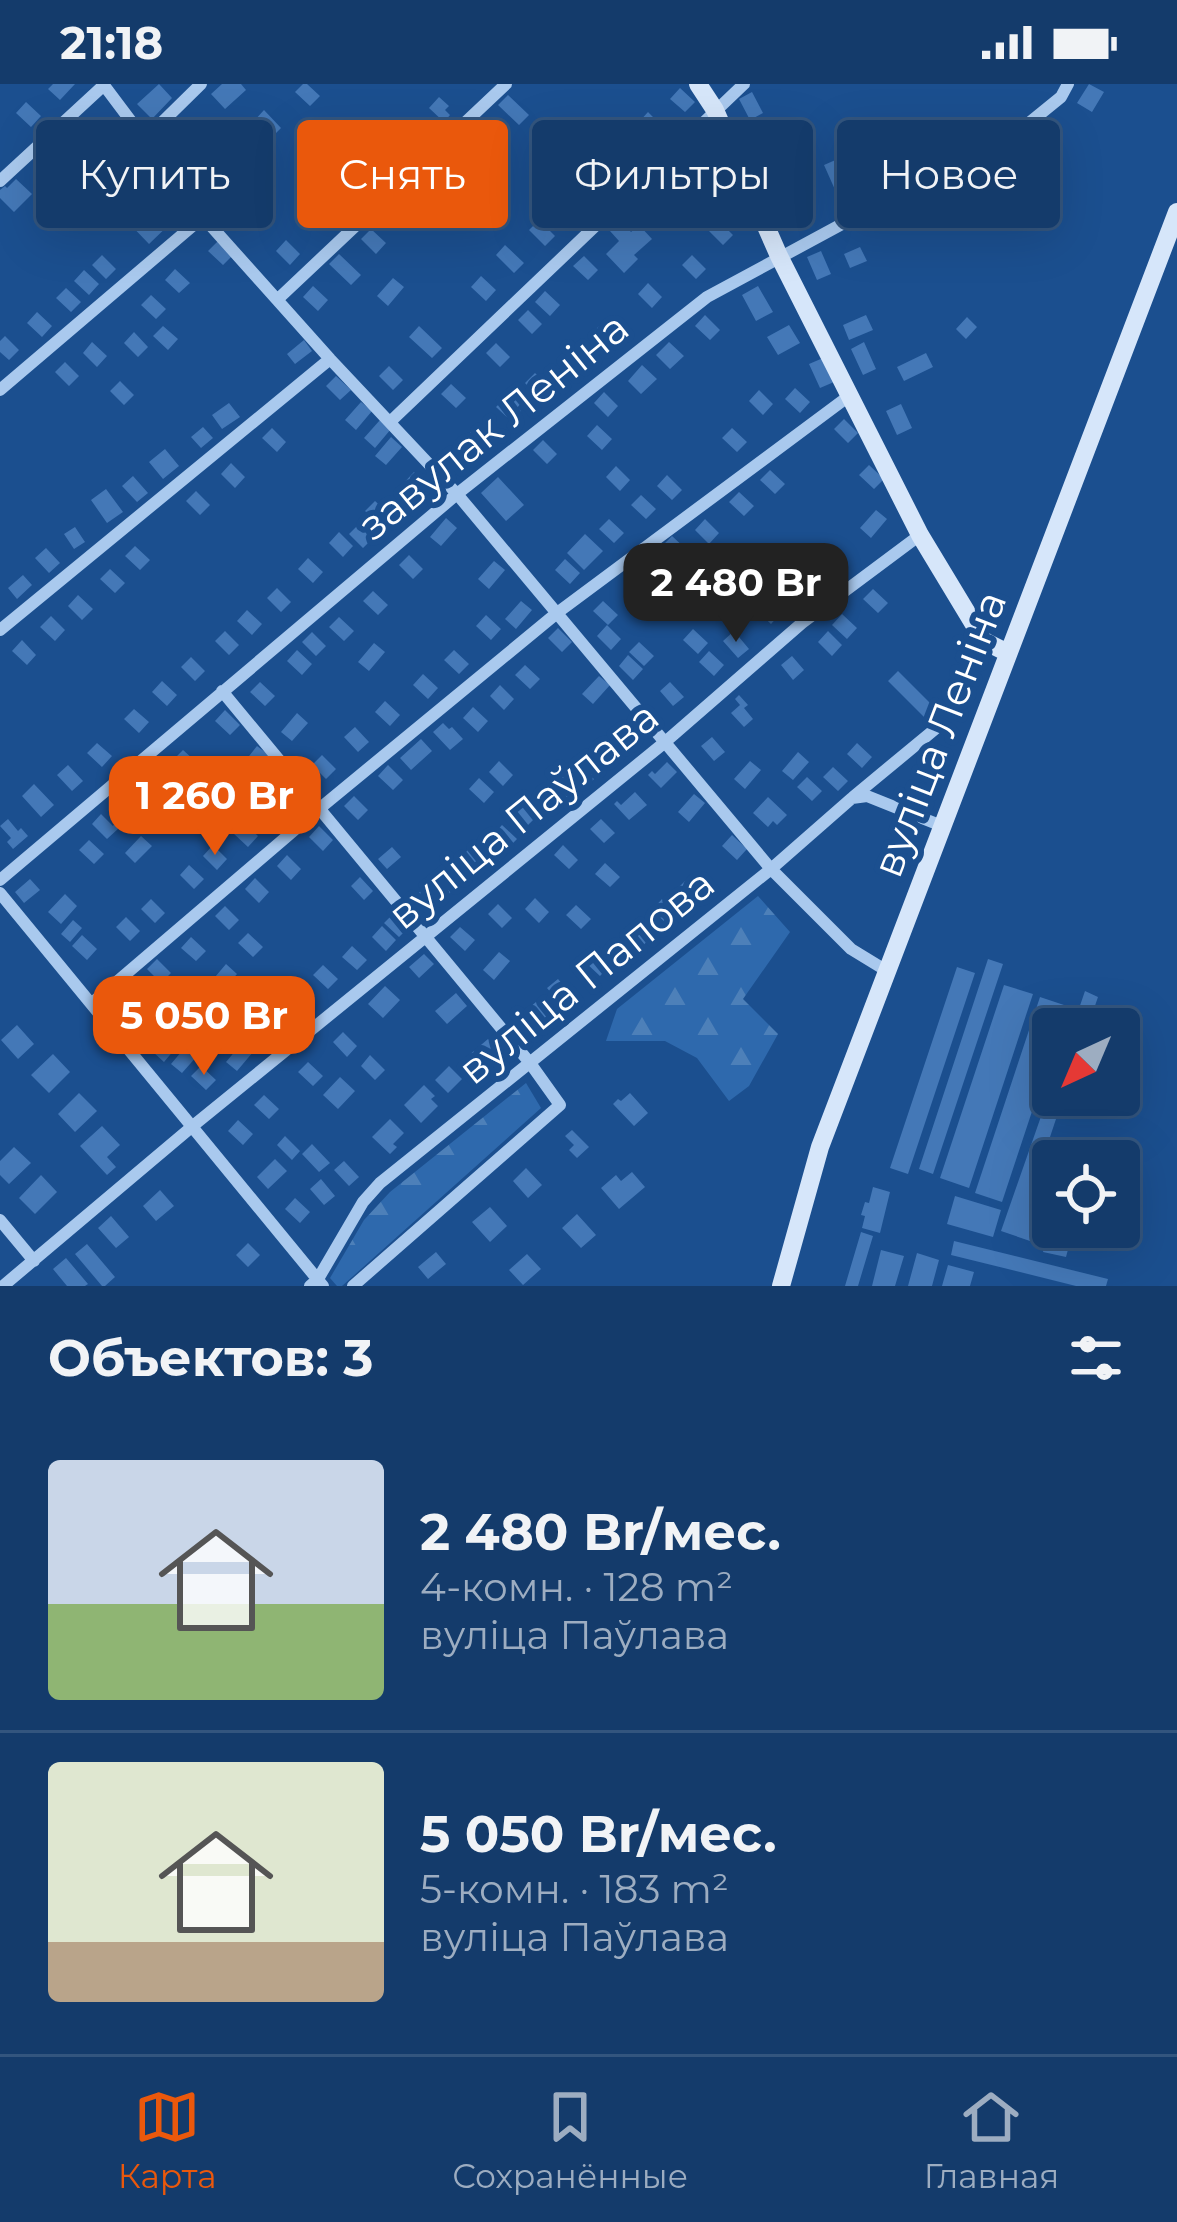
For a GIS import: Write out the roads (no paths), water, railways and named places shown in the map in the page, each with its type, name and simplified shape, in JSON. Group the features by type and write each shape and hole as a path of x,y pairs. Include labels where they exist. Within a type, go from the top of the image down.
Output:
{"main road":[{"path":"698,84 715,110 779,256 920,535 984,641 1008,653"},
{"name":"вуліца Леніна","path":"781,1286 820,1148 1177,212"}],"street":[{"path":"164,120 201,84"},
{"path":"278,299 506,84"},
{"path":"391,422 744,84"},
{"name":"завулак Леніна","path":"0,880 457,494 707,297 1029,123 1061,97 1068,84"},
{"path":"0,181 103,85 129,120"},
{"path":"0,390 190,228"},
{"path":"213,228 457,494 771,869 850,949 887,971"},
{"path":"0,630 330,359"},
{"path":"92,1003 557,613 849,396"},
{"name":"вуліца Паўлава","path":"3,1286 664,743 802,623 920,535"},
{"path":"222,691 530,1063"},
{"name":"вуліца Папова","path":"317,1284 363,1202 380,1183 771,869 940,724"},
{"path":"852,798 868,796 942,826"},
{"path":"0,893 194,1125 317,1284"},
{"name":"вуліца Папова","path":"353,1286 560,1105 530,1063"},
{"path":"0,1220 34,1261"}]}
